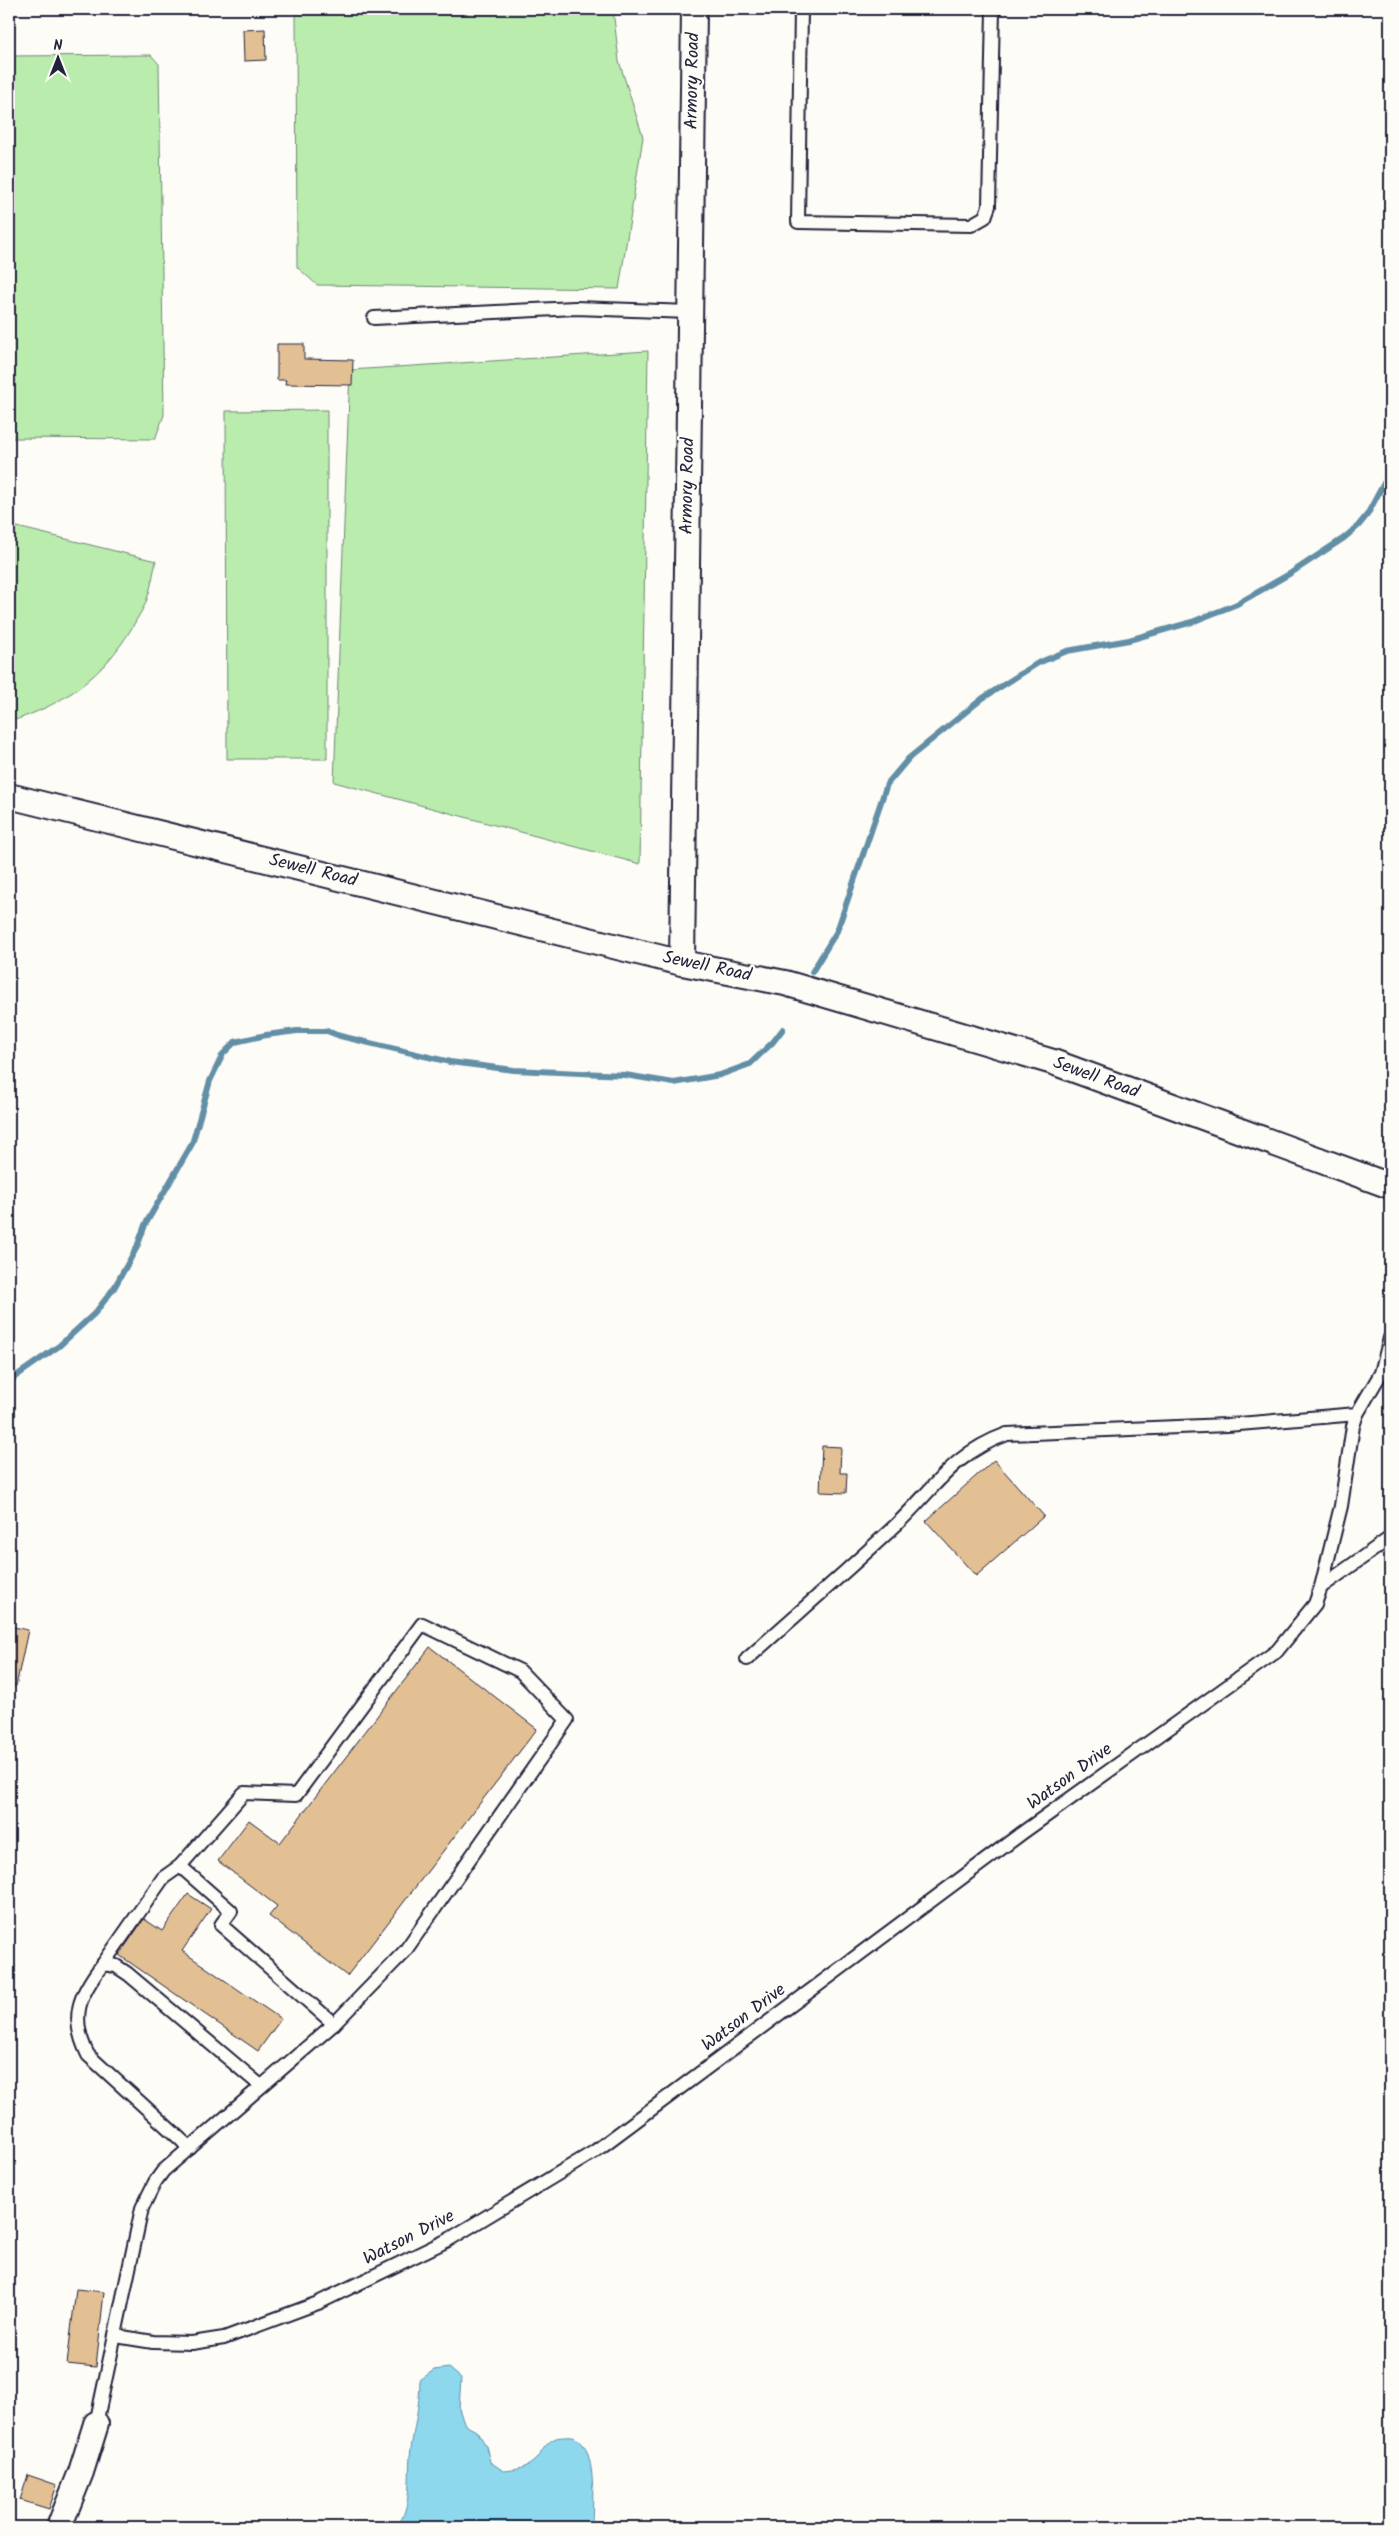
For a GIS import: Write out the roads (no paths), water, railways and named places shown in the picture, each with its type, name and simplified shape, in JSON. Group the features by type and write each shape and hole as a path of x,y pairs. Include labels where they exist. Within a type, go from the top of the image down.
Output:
{"street":[{"name":"Armory Road","path":"682,963 694,9"},
{"name":"Sewell Road","path":"9,796 682,963 785,983 1053,1062 1390,1186"},
{"path":"59,2527 81,2472 96,2424"}],"lane":[{"path":"801,9 798,222 971,225 984,217 989,206 993,9"},
{"path":"374,318 575,308 690,312"},
{"name":"Watson Drive","path":"116,2336 153,2342 192,2343 240,2333 318,2303 448,2240 594,2152 1022,1833 1277,1651 1315,1604 1341,1506 1353,1426 1357,1414 1381,1373 1390,1338"},
{"path":"747,1659 898,1523 954,1462 990,1440 1006,1434 1227,1425 1357,1414"},
{"path":"1321,1587 1390,1538"},
{"path":"96,2424 142,2208 155,2182 163,2171 190,2148 261,2086 334,2024 405,1951 567,1720 520,1671 422,1624 296,1795 244,1794 180,1866 163,1878 85,1988 79,2008 78,2028 88,2055 190,2148"},
{"path":"180,1866 231,1910 222,1926 334,2024"},
{"path":"103,1964 116,1966 128,1974 261,2086"}],"water":[{"path":"449,2368 461,2378 459,2409 465,2425 478,2432 486,2446 490,2462 504,2471 519,2469 530,2464 551,2441 557,2438 576,2439 584,2446 592,2472 592,2527 397,2527 402,2519 407,2501 410,2456 418,2409 420,2380 434,2370"}],"waterway":[{"path":"812,972 837,931 887,784 909,758 983,698 1038,663 1067,651 1129,640 1192,622 1237,604 1291,573 1344,538 1358,526 1367,515 1390,472"},
{"path":"9,1381 59,1346 95,1313 114,1288 137,1247 145,1225 192,1144 210,1081 223,1054 235,1042 297,1031 327,1031 340,1036 450,1062 514,1070 625,1075 674,1083 720,1075 750,1064 773,1042 783,1029"}]}
